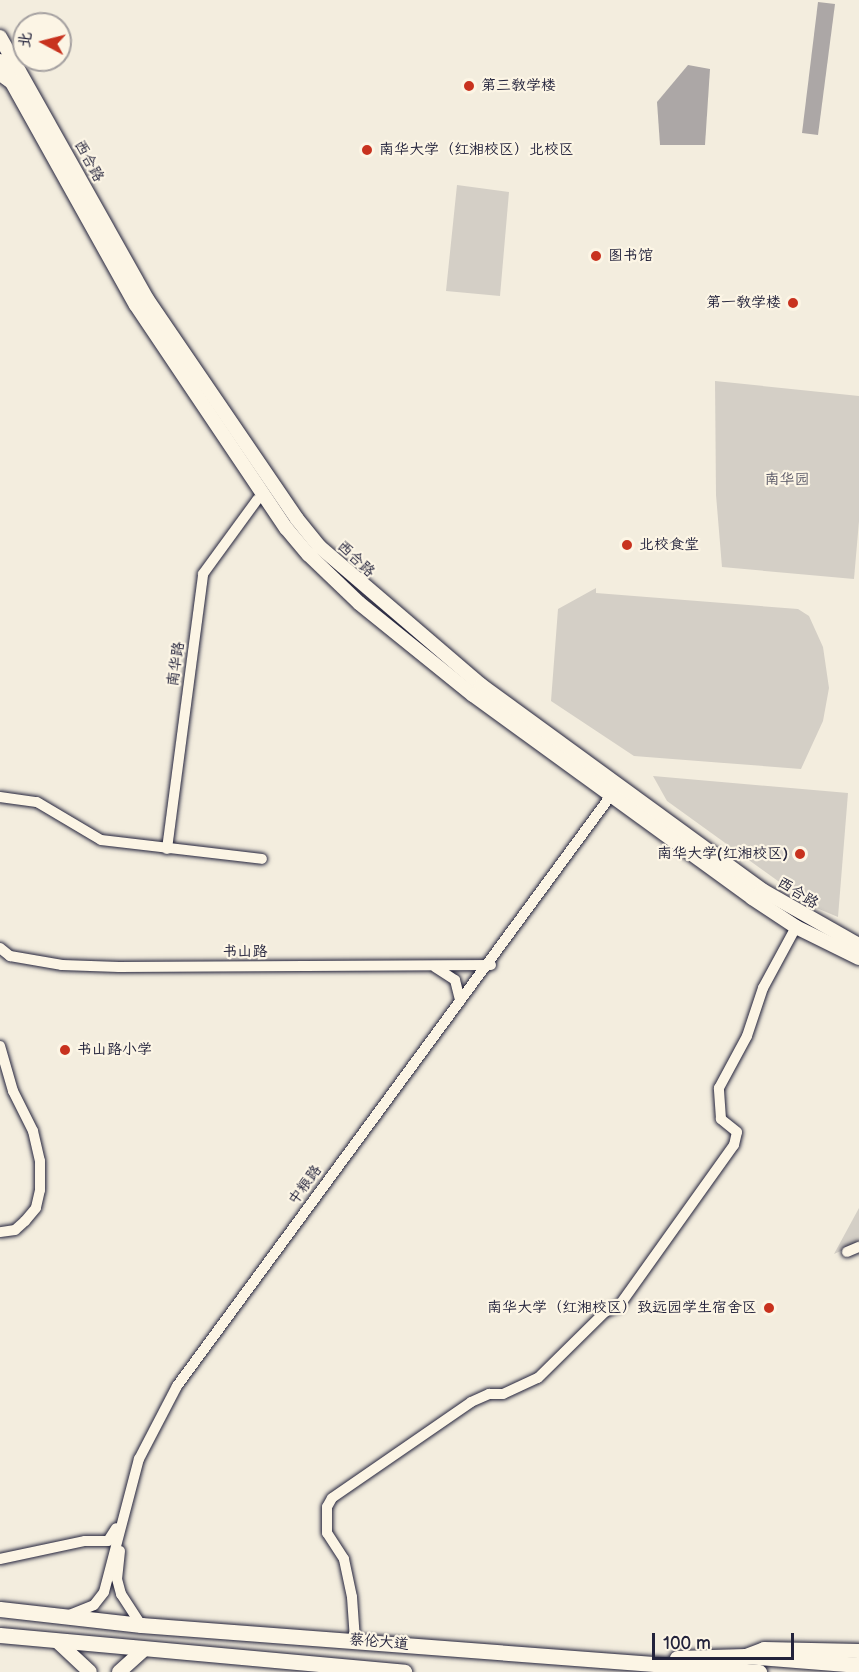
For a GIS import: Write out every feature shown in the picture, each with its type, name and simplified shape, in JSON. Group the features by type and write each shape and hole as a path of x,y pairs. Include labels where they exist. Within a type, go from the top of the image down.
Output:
{"highway":[{"path":"0,73 17,77"},
{"name":"蔡伦大道","path":"0,1609 63,1618 141,1625 759,1672"},
{"name":"蔡伦大道","path":"0,1635 142,1651 404,1672"},
{"path":"631,1662 746,1656 859,1665"}],"main road":[{"path":"0,27 17,77"},
{"name":"西合路","path":"0,37 17,77 136,305 286,528 309,555 431,663 762,890 859,945"},
{"name":"西合路","path":"0,61 17,77"},
{"name":"西合路","path":"617,792 796,927 859,958"},
{"path":"59,1643 90,1672"},
{"path":"746,1656 764,1649 859,1651"},
{"path":"119,1672 142,1651"}],"street":[{"name":"南华路","path":"167,849 203,574 257,500"},
{"name":"中粮路","path":"141,1625 121,1594 118,1570 127,1517 144,1460 160,1424 182,1387 617,792"},
{"path":"0,797 37,802 101,840 262,859"},
{"path":"355,1640 352,1598 344,1558 327,1533 327,1507 332,1498 471,1402 489,1394 503,1394 538,1378 605,1312 619,1306 734,1145 737,1132 721,1119 719,1088 747,1036 763,988 796,927"},
{"name":"书山路","path":"0,948 10,956 62,965 119,968 490,965"},
{"name":"中粮路","path":"63,1618 94,1605 104,1592 139,1459 177,1386 460,1000 490,965"},
{"path":"432,966 455,980 460,1000"},
{"path":"0,1046 13,1091 33,1131 40,1161 40,1190 36,1208 25,1221 15,1230 0,1232"},
{"path":"847,1252 859,1247"},
{"path":"0,1560 85,1541 108,1541 122,1517"}],"green space":[{"path":"457,185 509,192 500,296 446,291"},
{"name":"南华园","path":"715,381 859,396 859,521 854,579 722,567 716,495"},
{"path":"596,588 596,593 798,609 809,616 823,647 829,688 823,721 801,769 634,756 551,701 558,609"},
{"path":"653,776 848,793 838,917 814,907 667,801"},
{"path":"859,1208 859,1243 834,1254"}],"shaded area":[{"path":"818,2 835,4 818,135 802,133"},
{"path":"688,65 710,69 705,145 660,145 657,102"}],"place":[{"name":"第三教学楼","path":"469,86"},
{"name":"南华大学（红湘校区）北校区","path":"367,150"},
{"name":"图书馆","path":"596,256"},
{"name":"第一教学楼","path":"793,303"},
{"name":"北校食堂","path":"627,545"},
{"name":"南华大学(红湘校区)","path":"800,854"},
{"name":"书山路小学","path":"65,1050"},
{"name":"南华大学（红湘校区）致远园学生宿舍区","path":"769,1308"}]}
